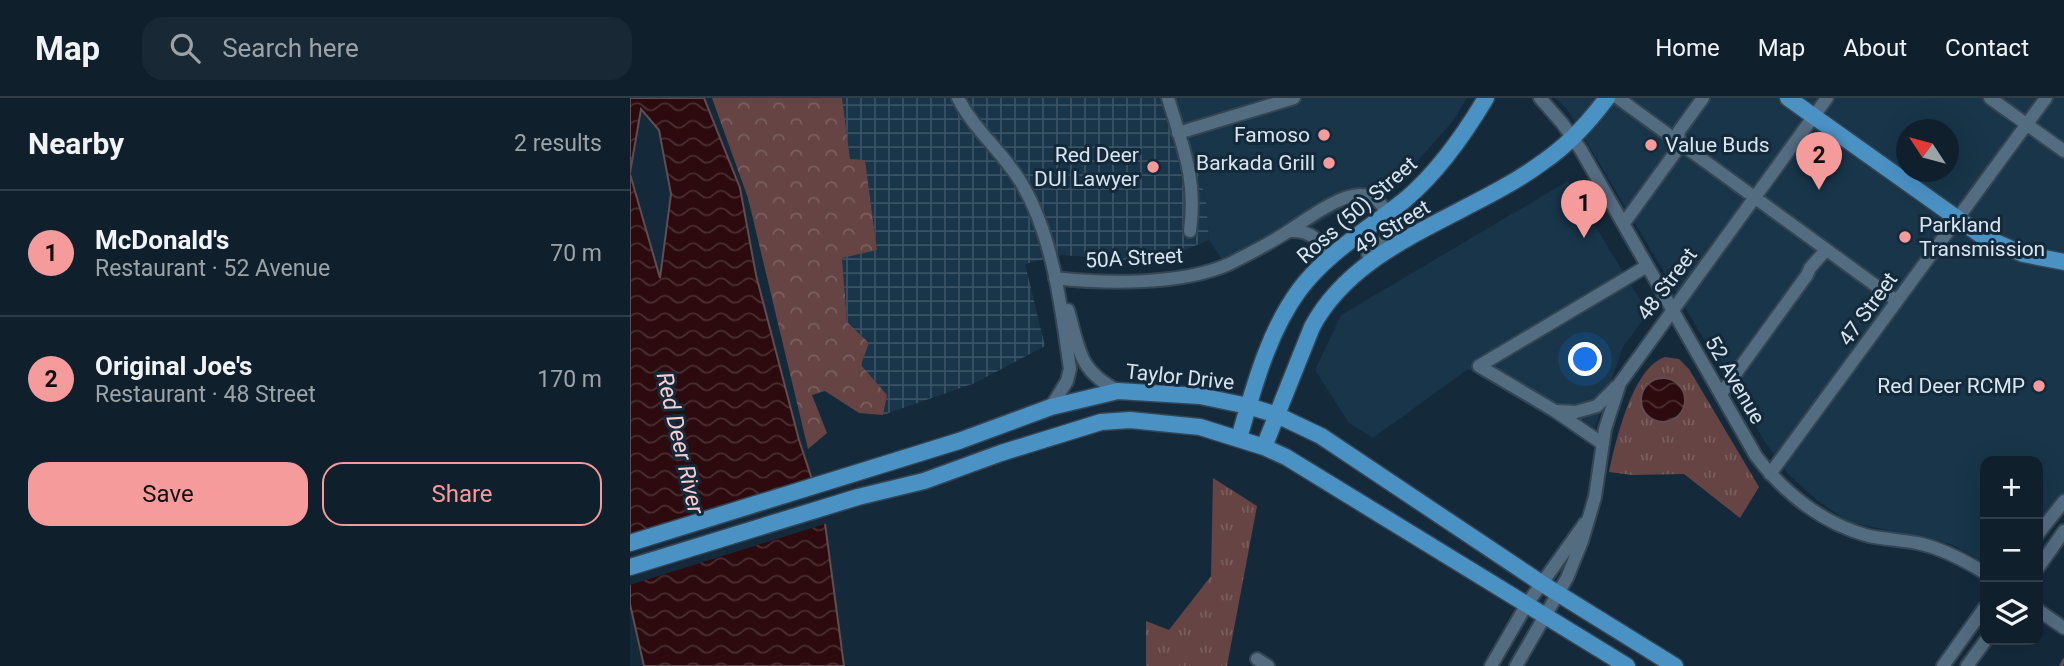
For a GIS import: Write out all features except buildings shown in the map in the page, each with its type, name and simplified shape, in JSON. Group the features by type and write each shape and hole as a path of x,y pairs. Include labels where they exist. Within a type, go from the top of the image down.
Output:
{"main road":[{"name":"Ross (50) Street","path":"1239,438 1261,365 1288,306 1326,260 1424,182 1445,159 1486,98"},
{"name":"49 Street","path":"1264,447 1312,327 1320,312 1342,285 1379,256 1508,185 1544,162 1573,137 1607,98"},
{"path":"1788,98 1982,236 2009,249 2064,262"},
{"name":"Taylor Drive","path":"630,543 959,441 1051,407 1118,391 1164,392 1248,405 1299,424 1345,451 1558,594 1675,666"},
{"path":"630,567 858,497 924,481 1001,453 1101,422 1130,420 1177,423 1239,438 1264,447 1307,469 1627,666"}],"street":[{"path":"958,98 965,112 1022,183 1036,214 1059,292 1070,369 1067,381 1051,407"},
{"path":"1168,98 1193,186 1191,231"},
{"path":"1178,133 1294,98"},
{"name":"52 Avenue","path":"1540,98 1573,137 1756,456 1770,474 1803,503 1838,525 1867,535 1939,549 1980,570"},
{"path":"1618,98 1897,301"},
{"path":"1624,223 1677,150 1679,131 1703,98"},
{"name":"48 Street","path":"1546,615 1582,541 1590,517 1612,402 1620,383 1827,98"},
{"path":"1990,98 2064,151"},
{"name":"47 Street","path":"1770,474 2046,98"},
{"name":"50A Street","path":"1055,278 1078,281 1159,280 1191,276 1229,264 1353,195 1372,197 1387,212"},
{"path":"1342,285 1357,264 1386,240 1390,229 1387,212"},
{"path":"1290,230 1302,230 1315,237 1325,251 1326,260"},
{"path":"1721,394 1810,268 1826,250"},
{"path":"1603,444 1555,411 1479,366 1647,266"},
{"path":"1059,292 1066,304 1085,365 1093,376 1118,391"},
{"path":"1555,411 1576,412 1597,406 1620,383"},
{"path":"2043,528 2064,501"},
{"name":"48 Street","path":"1527,604 1590,517"},
{"path":"2043,561 2064,531"},
{"path":"1491,666 1527,604"},
{"path":"2043,613 2064,628"},
{"path":"1942,666 1980,614"},
{"path":"1516,666 1546,615"},
{"path":"1968,666 1983,645"}],"shaded area":[{"path":"842,98 1175,98 1206,200 1209,240 1156,262 1062,255 1025,264 1045,346 975,383 883,415 887,395 861,365 869,343 847,322 842,257 877,250 865,160 850,160"},
{"path":"1175,98 1467,98 1453,121 1413,166 1299,235 1230,271 1209,240 1206,200"},
{"path":"1555,98 2064,98 2064,496 2043,523 2043,456 1980,456 1980,560 1951,544 1849,522 1818,501 1788,474 1765,442 1567,109"},
{"path":"1568,181 1648,313 1623,347 1590,441 1468,369 1373,438 1349,423 1315,370 1341,315"}],"green space":[{"path":"712,98 842,98 850,159 865,160 877,250 842,258 847,322 869,343 861,365 887,395 883,415 859,413 825,391 812,395 827,433 808,449 748,198"},
{"path":"1665,357 1679,359 1689,369 1759,487 1740,518 1684,474 1632,475 1609,472 1621,425 1635,390 1653,364"},
{"path":"1213,478 1257,506 1227,666 1146,666 1146,621 1169,630 1211,576"}],"water":[{"name":"Red Deer River","path":"630,98 704,98 740,188 756,275 799,440 824,516 844,666 644,666 630,604 630,174 660,278 671,194 659,130 641,109 630,173"},
{"path":"1663,378 1672,379 1679,384 1684,391 1684,409 1679,416 1672,421 1663,422 1654,421 1647,416 1642,409 1641,400 1642,391 1647,384 1654,379"}],"pier":[{"path":"815,478 828,523 630,585 630,535"}],"waterway":[{"path":"2061,666 2064,660"}],"place":[{"name":"Famoso","path":"1324,135"},
{"name":"Value Buds","path":"1651,145"},
{"name":"Barkada Grill","path":"1329,163"},
{"name":"Red Deer DUI Lawyer","path":"1153,167"},
{"name":"Original Joe's","path":"1819,190"},
{"name":"Parkland Transmission","path":"1905,237"},
{"name":"McDonald's","path":"1584,238"},
{"name":"Red Deer RCMP","path":"2039,386"}]}
